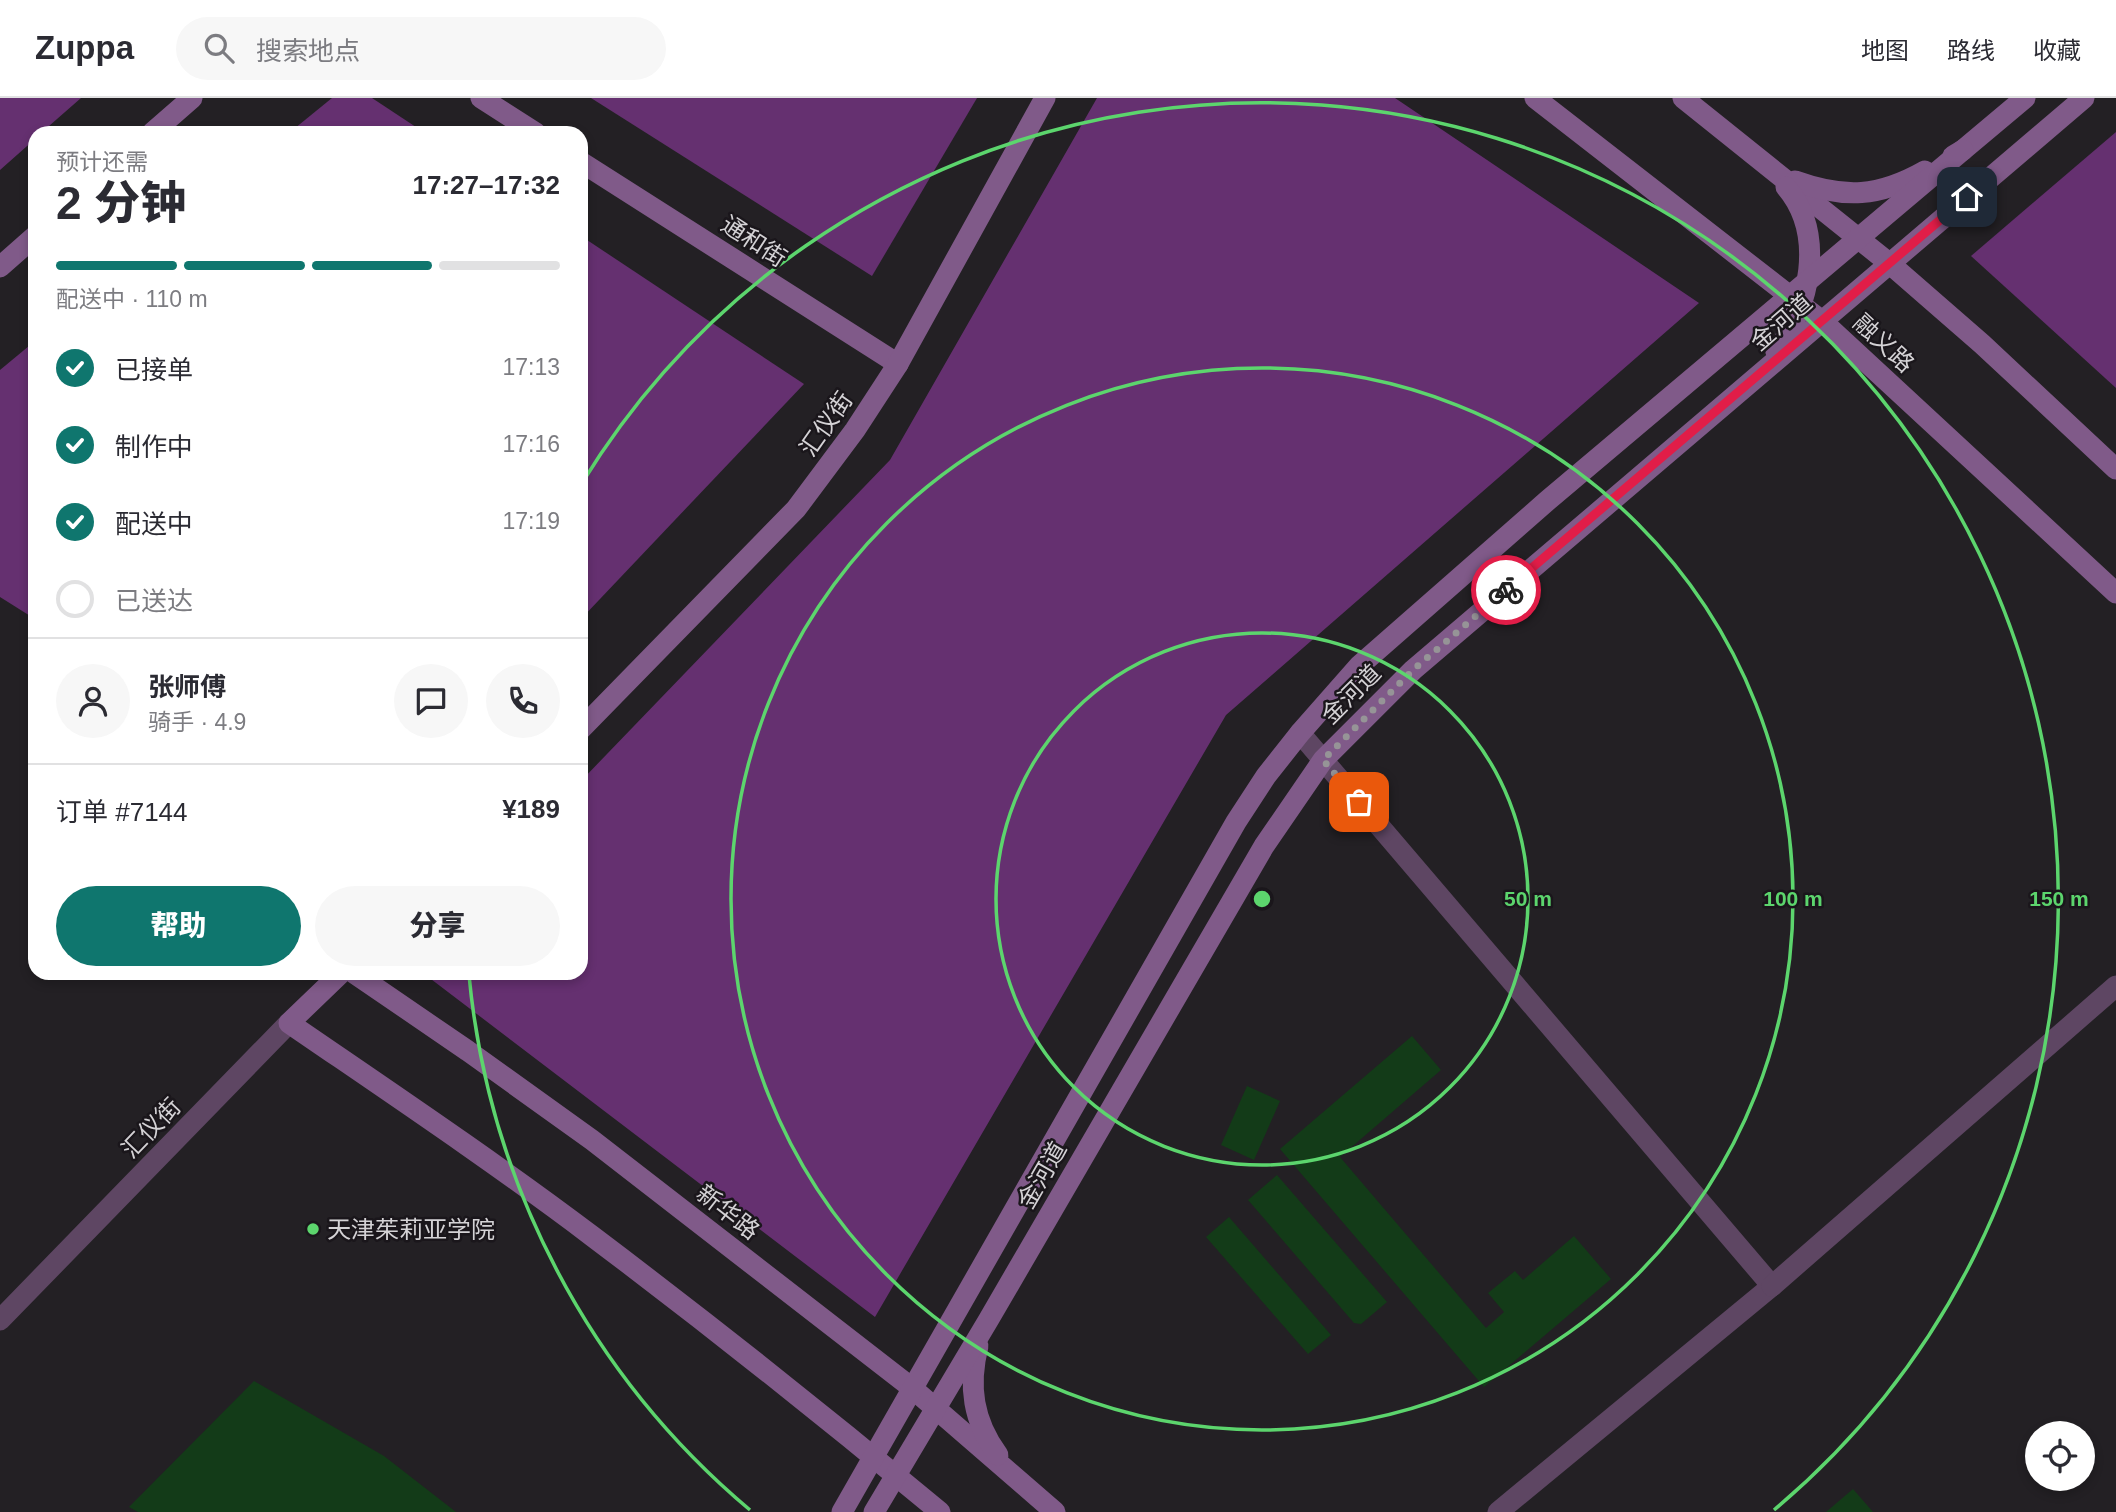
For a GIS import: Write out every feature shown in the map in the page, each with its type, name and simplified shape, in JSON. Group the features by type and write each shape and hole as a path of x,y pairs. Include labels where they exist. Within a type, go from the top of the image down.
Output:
{"street":[{"path":"160,126 192,98"},
{"path":"481,98 525,126"},
{"name":"汇仪街","path":"588,722 796,509 855,430 898,364 1045,98"},
{"name":"融义路","path":"1535,98 1726,248 1800,294 1822,321 2116,593"},
{"path":"1683,98 1889,263 1982,344 2116,470"},
{"path":"1767,164 1795,181 1836,193 1859,194 1884,190 1913,178 1963,150 2025,98"},
{"name":"金河道","path":"874,1512 1232,900 1282,819 1323,760 1413,670 2084,98"},
{"name":"金河道","path":"842,1512 1236,822 1266,776 1300,733 1359,666 1546,501 1800,294 1858,239 1963,150"},
{"path":"1751,382 1780,346 1800,294 1809,246 1802,212 1791,192 1767,164"},
{"name":"通和街","path":"588,166 898,364"},
{"path":"0,267 28,242"},
{"path":"1300,733 1772,1286"},
{"name":"汇仪街","path":"0,1320 334,980"},
{"name":"新华路","path":"364,980 592,1140 912,1388 1055,1512"},
{"path":"1498,1512 1772,1286 2116,986"},
{"path":"289,1023 591,1235 747,1356 940,1512"},
{"path":"989,1318 972,1372 973,1397 984,1433 1016,1479"}],"shaded area":[{"path":"0,98 81,98 49,126 28,126 28,145 0,170"},
{"path":"332,98 372,98 414,126 298,126"},
{"path":"591,98 977,98 872,276"},
{"path":"1097,98 1395,98 1699,303 1226,715 875,1317 432,980 588,980 588,774 890,460"},
{"path":"2116,132 2116,388 1971,256"},
{"path":"588,241 804,384 588,612"},
{"path":"28,347 28,615 0,597 0,370"}],"building":[{"path":"1412,1036 1441,1070 1340,1157 1486,1328 1504,1312 1488,1293 1515,1271 1523,1280 1574,1236 1611,1279 1484,1387 1280,1149"},
{"path":"1247,1086 1280,1101 1254,1160 1221,1145"},
{"path":"1277,1175 1387,1302 1361,1324 1354,1323 1248,1200"},
{"path":"1229,1217 1331,1335 1308,1354 1206,1237"},
{"path":"254,1381 384,1456 456,1512 138,1512 129,1507"},
{"path":"1853,1489 1873,1512 1826,1512"}],"way so far":[{"path":"1359,802 1323,760 1413,670 1506,590"}],"place":[{"name":"天津茱莉亚学院","path":"313,1229"}],"route":[{"path":"1506,590 1967,197"}]}
